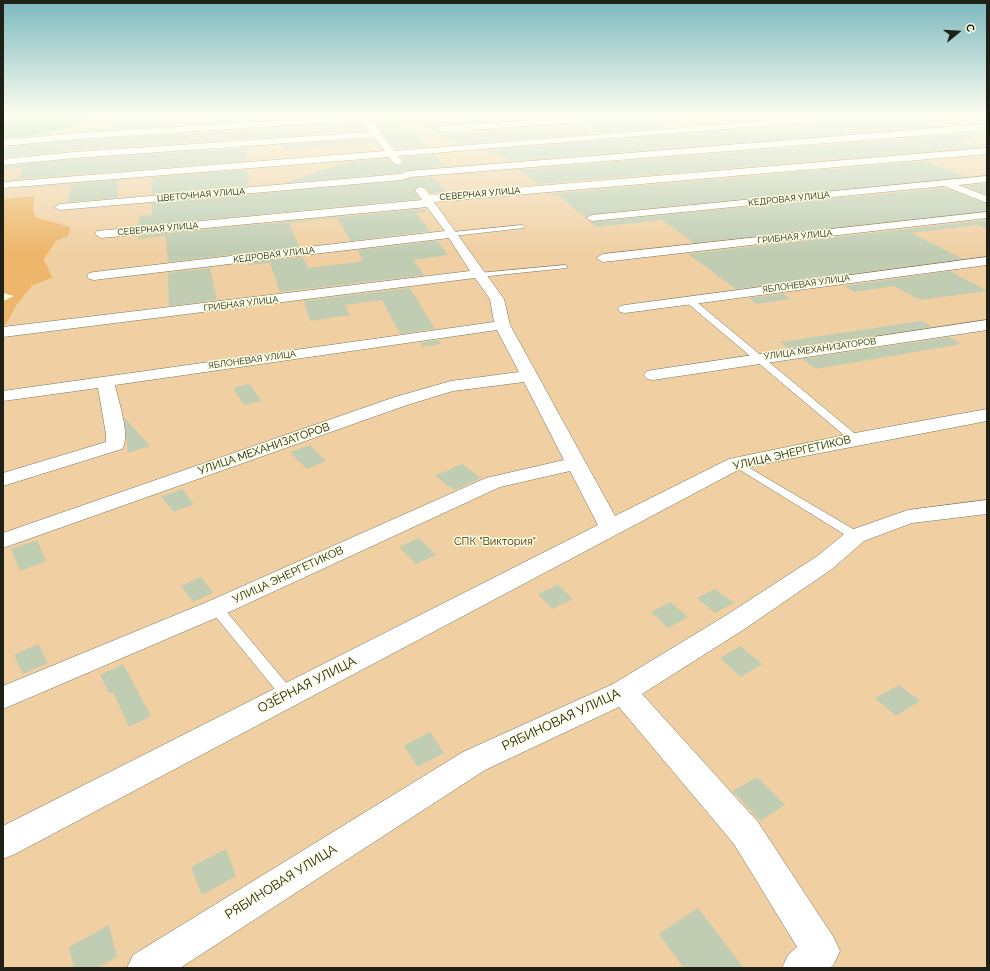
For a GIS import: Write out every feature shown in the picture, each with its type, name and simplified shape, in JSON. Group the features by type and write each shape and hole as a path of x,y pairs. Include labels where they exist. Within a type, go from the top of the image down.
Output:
{"street":[{"path":"3,185 278,162"},
{"path":"399,162 453,234 478,274 497,300 502,325 611,529"},
{"name":"ЦВЕТОЧНАЯ УЛИЦА","path":"60,207 402,177 408,174 554,162"},
{"name":"СЕВЕРНАЯ УЛИЦА","path":"102,234 428,201 860,162"},
{"path":"892,162 908,169"},
{"path":"923,175 987,200"},
{"name":"КЕДРОВАЯ УЛИЦА","path":"592,218 987,179"},
{"name":"ГРИБНАЯ УЛИЦА","path":"603,258 987,215"},
{"name":"КЕДРОВАЯ УЛИЦА","path":"94,276 453,234"},
{"name":"ЯБЛОНЕВАЯ УЛИЦА","path":"625,309 987,261"},
{"name":"ГРИБНАЯ УЛИЦА","path":"3,332 478,274"},
{"name":"ЯБЛОНЕВАЯ УЛИЦА","path":"3,396 502,325"},
{"name":"УЛИЦА МЕХАНИЗАТОРОВ","path":"653,375 987,325"},
{"name":"УЛИЦА МЕХАНИЗАТОРОВ","path":"3,541 401,401 451,386 530,376"},
{"path":"3,480 114,445 116,434 105,381"},
{"name":"УЛИЦА ЭНЕРГЕТИКОВ","path":"611,529 736,463 855,438 987,415"},
{"name":"УЛИЦА ЭНЕРГЕТИКОВ","path":"3,698 216,608 493,482 577,463"},
{"name":"РЯБИНОВАЯ УЛИЦА","path":"146,968 474,761 623,692 734,623 824,563 856,536 908,517 987,507"},
{"name":"ОЗЁРНАЯ УЛИЦА","path":"3,843 611,529"},
{"path":"623,692 746,833 811,959"}],"lane":[{"path":"453,234 522,228"},
{"path":"478,274 564,267"},
{"path":"689,300 855,438"},
{"path":"736,463 856,536"},
{"path":"216,608 288,695"}],"green space":[{"name":"СПК \"Виктория\"","path":"3,162 987,162 987,968 3,968 3,326 6,325 16,306 33,285 53,278 44,259 56,241 71,227 36,217 33,210 35,196 3,199"}],"shaded area":[{"path":"35,196 33,210 36,217 71,227 68,236 56,241 44,259 53,278 33,285 16,306 6,325 3,326 3,301 14,296 3,293 3,199"}],"building":[{"path":"41,162 229,162 18,179 23,168 3,170 3,166"},
{"path":"348,162 393,162 398,166 404,162 441,162 445,166 408,170 400,173 283,183"},
{"path":"613,162 795,162 538,184 519,170"},
{"path":"910,162 928,162 966,177 592,214 585,217 558,195 552,196 549,194"},
{"path":"247,170 249,185 152,194 152,178"},
{"path":"432,177 447,192 431,193 425,187 420,186 414,190 419,199 139,226 139,216 152,215 152,203 402,181 410,178"},
{"path":"140,178 119,180 117,198 67,202 72,185 14,189"},
{"path":"987,185 987,194 964,186"},
{"path":"944,188 987,204 987,211 694,243 662,220 597,227 590,222"},
{"path":"424,209 426,212 416,213 430,231 351,241 337,218 289,223 299,247 168,262 166,236 138,239 138,236"},
{"path":"987,220 987,229 977,225 911,233 963,259 736,289 688,254"},
{"path":"437,241 448,255 413,260 424,275 280,292 270,263 248,265 248,263 303,257 308,268 358,262 363,260 357,250"},
{"path":"210,268 217,300 169,306 168,273"},
{"path":"950,271 987,291 920,300 894,286 854,292 844,286"},
{"path":"410,288 435,329 400,334 382,300 345,305 350,315 310,321 304,301"},
{"path":"783,294 791,299 757,304 749,298"},
{"path":"922,321 932,327 788,348 780,342"},
{"path":"950,337 961,344 816,369 802,359"},
{"path":"439,340 441,344 422,347 420,343"},
{"path":"250,384 261,401 244,405 233,388"},
{"path":"124,417 150,446 128,453"},
{"path":"310,445 326,461 307,469 290,452"},
{"path":"462,464 481,478 454,490 435,476"},
{"path":"182,489 194,504 174,512 161,497"},
{"path":"419,538 436,555 416,564 399,547"},
{"path":"37,540 46,561 20,571 11,549"},
{"path":"201,577 213,593 193,602 181,586"},
{"path":"558,585 573,599 552,609 538,594"},
{"path":"715,589 734,603 715,613 697,598"},
{"path":"670,602 688,617 668,628 651,612"},
{"path":"38,644 48,663 23,674 14,655"},
{"path":"740,646 762,664 741,677 720,658"},
{"path":"123,664 151,716 129,727 113,692 109,693 100,675"},
{"path":"899,685 920,701 896,716 875,698"},
{"path":"430,732 444,753 418,767 404,746"},
{"path":"757,777 785,805 760,821 733,791"},
{"path":"226,849 236,876 202,895 191,867"},
{"path":"698,908 744,968 684,968 659,934"},
{"path":"109,925 117,957 98,968 74,968 69,947"}]}
